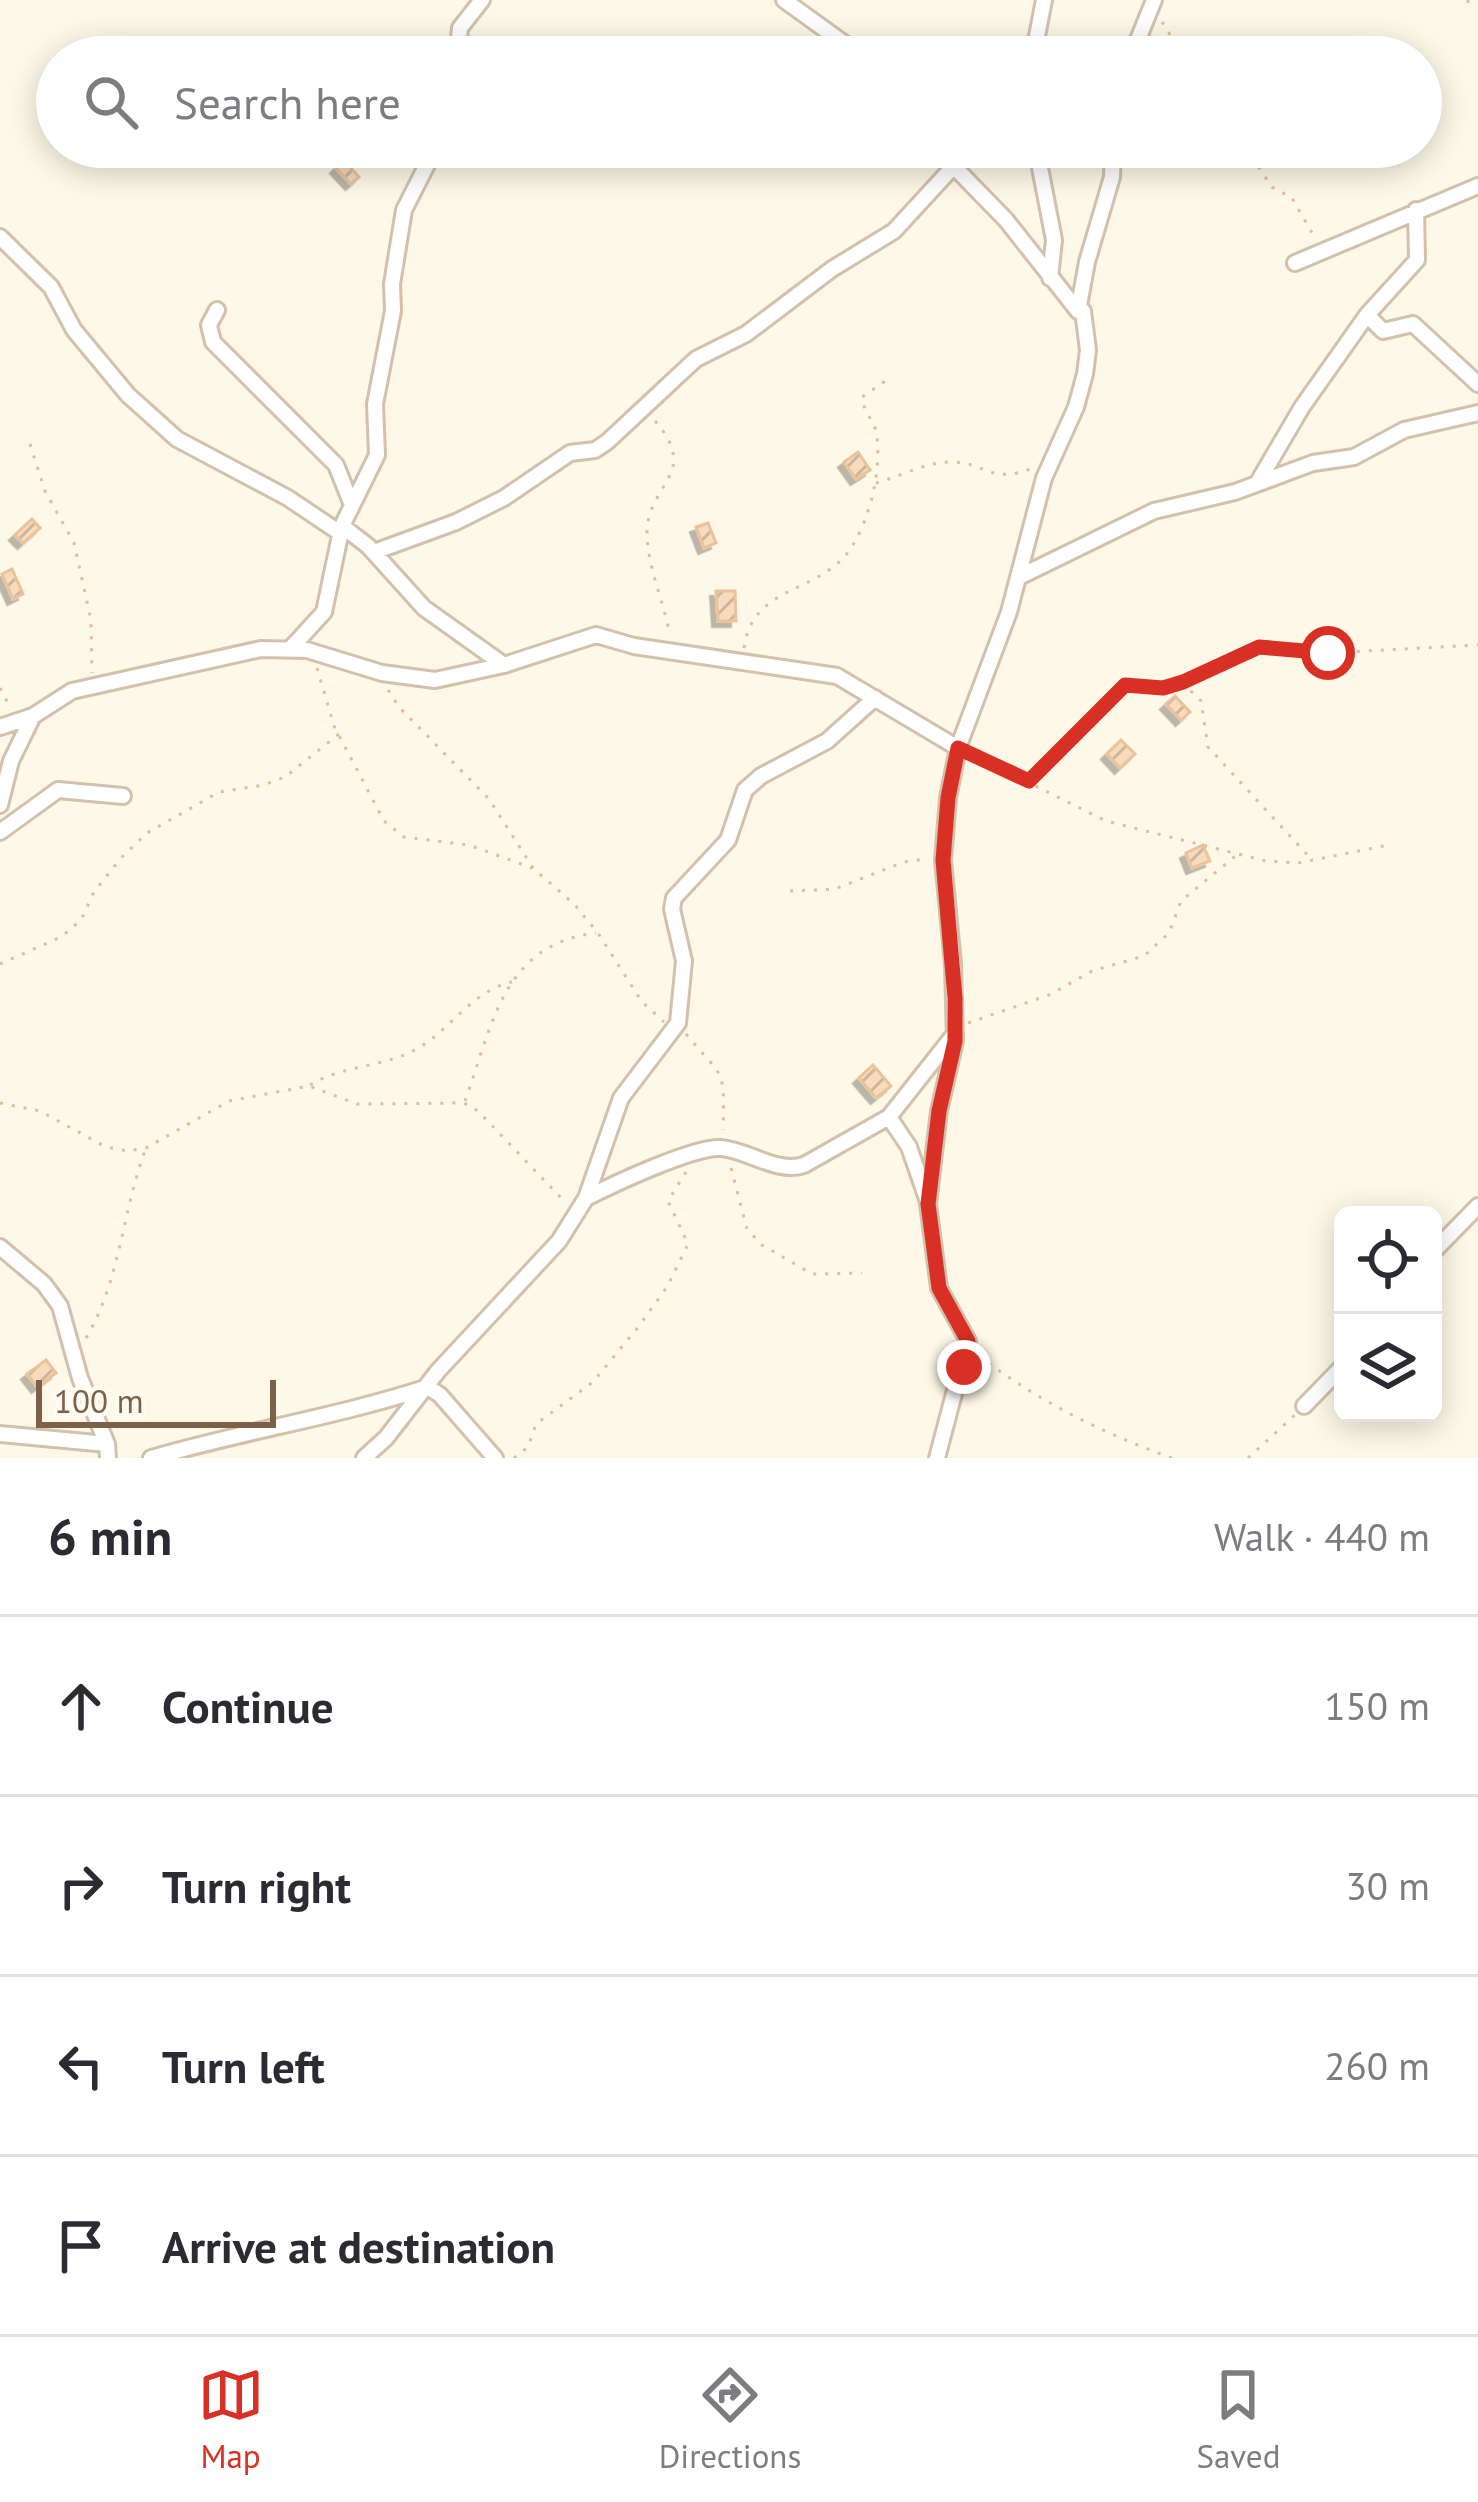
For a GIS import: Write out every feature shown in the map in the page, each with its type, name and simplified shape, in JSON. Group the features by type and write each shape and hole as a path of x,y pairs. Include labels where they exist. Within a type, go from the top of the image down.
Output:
{"street":[{"path":"459,36 482,0"},
{"path":"784,0 833,36"},
{"path":"1037,36 1044,0"},
{"path":"1140,36 1154,2"},
{"path":"291,649 324,612 341,529 377,455 375,404 404,211 426,168"},
{"path":"374,552 456,522 504,498 570,453 595,449 696,359 746,334 832,268 894,231 952,168 1006,220 1050,278 1083,310 1088,350 1076,407 1053,455 1019,577 958,748 948,798 943,860 955,1030 928,1204"},
{"path":"1040,168 1054,240 1050,278"},
{"path":"1078,310 1112,168"},
{"path":"1295,263 1478,186"},
{"path":"1258,482 1301,407 1366,315 1417,260 1416,210"},
{"path":"0,237 51,287 74,329 128,395 177,439 341,529 374,552 424,608 504,665"},
{"path":"217,310 209,326 213,342 336,465 352,505"},
{"path":"1366,315 1383,332 1413,324 1478,384"},
{"path":"1019,577 1154,511 1235,492 1313,464 1354,457 1404,430 1478,413"},
{"path":"0,727 33,716 72,691 215,657 309,650 376,671 434,680 504,665 586,636 837,676 958,748"},
{"path":"364,1458 559,1241 577,1215 621,1098 676,1027 684,962 674,898 728,840 745,790 761,776 827,741 875,698"},
{"path":"0,805 11,761 33,716"},
{"path":"0,832 58,790 123,796"},
{"path":"586,1198 631,1175 723,1148 797,1168 889,1117 955,1030"},
{"path":"889,1117 909,1147 928,1204 937,1280 968,1348 937,1458"},
{"path":"1442,1243 1478,1206"},
{"path":"0,1247 44,1284 60,1306 80,1378 108,1451 0,1434"},
{"path":"1304,1406 1334,1375"},
{"path":"152,1458 357,1410 428,1387"},
{"path":"428,1387 495,1458"}],"path":[{"path":"1468,0 1469,12"},
{"path":"1154,2 1173,36"},
{"path":"1259,168 1272,187 1292,198 1320,252"},
{"path":"743,662 744,641 758,611 844,557 864,519 874,484 876,433 862,397 887,380"},
{"path":"643,407 666,434 674,453 674,469 647,518 646,530 647,552 673,649"},
{"path":"30,444 45,490 74,543 91,620 92,687"},
{"path":"874,484 938,463 967,463 989,474 1011,475 1053,455"},
{"path":"1029,781 1125,685 1163,688 1259,647 1328,653 1478,645"},
{"path":"309,650 339,734 374,808 404,836 469,845 533,868"},
{"path":"376,671 399,707 489,799 533,868 598,933 642,1002 711,1058 723,1078 723,1148 742,1199 747,1229 762,1245 812,1274 862,1274"},
{"path":"1183,682 1202,701 1208,747 1313,861"},
{"path":"0,688 18,722"},
{"path":"0,964 62,937 81,920 94,892 121,858 147,833 219,792 285,777 339,734"},
{"path":"958,748 1106,821 1266,861 1313,861 1384,846"},
{"path":"955,1030 1049,995 1092,971 1144,956 1168,933 1181,901 1240,853"},
{"path":"790,892 835,889 904,862 943,860"},
{"path":"464,1103 486,1035 527,960 574,936 598,933"},
{"path":"0,1103 40,1111 106,1147 146,1148 229,1101 309,1086 333,1071 388,1063 415,1051 493,986 512,982"},
{"path":"309,1086 357,1104 464,1103 478,1111 577,1215"},
{"path":"76,1355 102,1310 146,1148"},
{"path":"514,1458 528,1447 536,1424 593,1382 667,1287 688,1244 668,1201 695,1155"},
{"path":"968,1348 1044,1401 1172,1458"},
{"path":"1248,1458 1304,1406"}],"building":[{"path":"336,168 351,168 359,177 351,184"},
{"path":"858,452 870,470 856,479 844,462"},
{"path":"32,519 40,528 23,543 15,535"},
{"path":"708,523 716,543 704,548 696,527"},
{"path":"12,569 23,594 13,599 2,574"},
{"path":"716,591 735,591 736,621 718,621"},
{"path":"1175,696 1190,712 1181,720 1166,704"},
{"path":"1121,740 1135,754 1120,768 1107,754"},
{"path":"1203,845 1210,861 1192,868 1186,853"},
{"path":"873,1065 891,1086 876,1098 859,1078"},
{"path":"46,1360 56,1373 37,1387 27,1374"}],"route":[{"path":"964,1367 968,1341 939,1288 928,1204 939,1111 955,1041 943,860 958,748 1029,781 1125,685 1163,688 1259,647 1328,653"}]}
